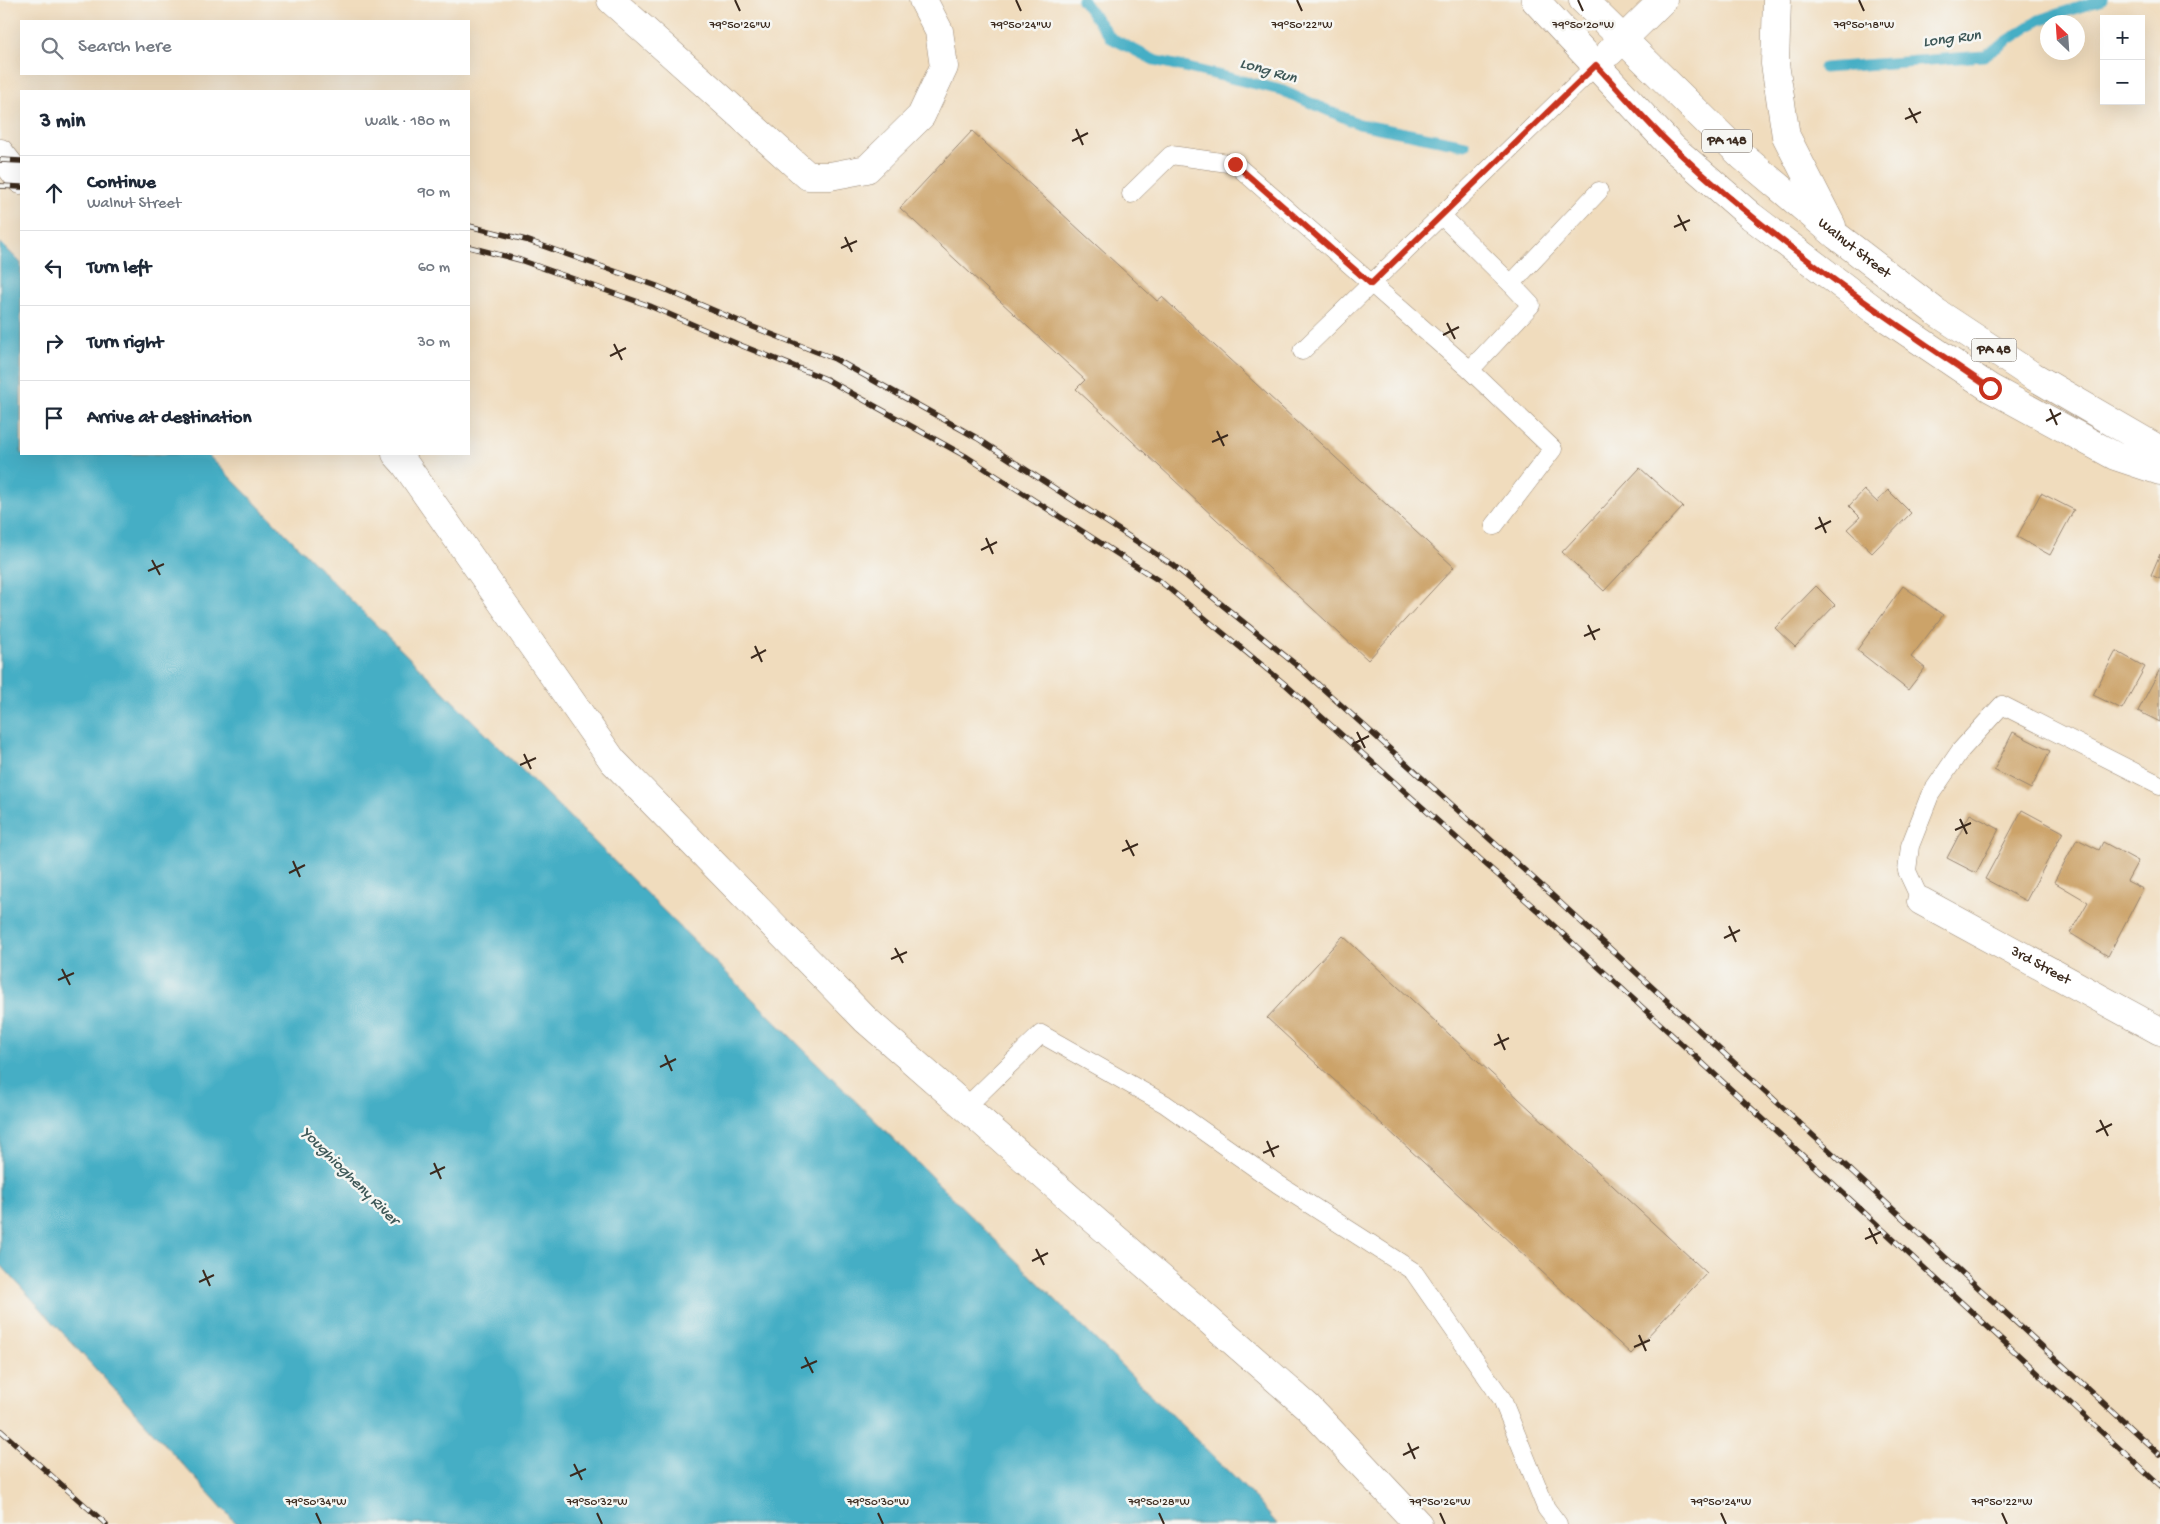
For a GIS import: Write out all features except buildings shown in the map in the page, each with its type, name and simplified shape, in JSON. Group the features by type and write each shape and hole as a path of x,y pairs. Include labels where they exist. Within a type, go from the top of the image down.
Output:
{"street":[{"path":"611,0 808,176 830,176 867,169 921,116 944,67 938,31 923,0"},
{"path":"1536,0 1596,65 1663,0"},
{"name":"Walnut Street","path":"1583,0 1742,156 1837,236 1944,318 2033,376 2160,450"},
{"name":"PA 48","path":"1777,0 1775,64 1786,136 1837,236"},
{"name":"PA 48","path":"1596,65 1673,148 1751,216 1873,309 1990,388 2115,456 2160,471"},
{"path":"0,153 20,179"},
{"path":"397,455 613,761 866,1020 1308,1407 1418,1524"},
{"name":"3rd Street","path":"1921,901 2160,1031"}],"lane":[{"path":"1302,351 1596,65"},
{"path":"1131,194 1171,155 1235,164 1470,370 1553,449 1494,526"},
{"path":"1510,284 1599,191"},
{"path":"1442,216 1531,305 1470,370"},
{"path":"1921,901 1906,871 1910,846 1930,795 1960,751 2002,705 2160,785"},
{"path":"966,1107 1041,1034 1165,1104 1278,1184 1413,1271 1502,1399 1546,1508 1558,1524"}],"water":[{"name":"Youghiogheny River","path":"0,242 20,262 20,455 208,455 352,601 1256,1499 1277,1524 237,1524 0,1264"}],"waterway":[{"name":"Long Run","path":"1082,0 1111,38 1154,60 1281,90 1359,124 1465,145"},
{"name":"Long Run","path":"1824,68 1984,56 2039,20 2102,0"}],"railway":[{"path":"0,160 20,161"},
{"path":"0,186 20,187"},
{"path":"470,226 526,240 657,286 748,325 835,359 977,438 1173,565 1300,668 1552,895 2160,1455"},
{"path":"470,247 520,260 650,306 740,345 826,379 967,457 1161,582 1286,685 1538,911 2160,1486"},
{"path":"0,1430 106,1524"}],"route":[{"path":"1235,164 1371,284 1596,65 1673,148 1751,216 1873,309 1990,388"}]}
